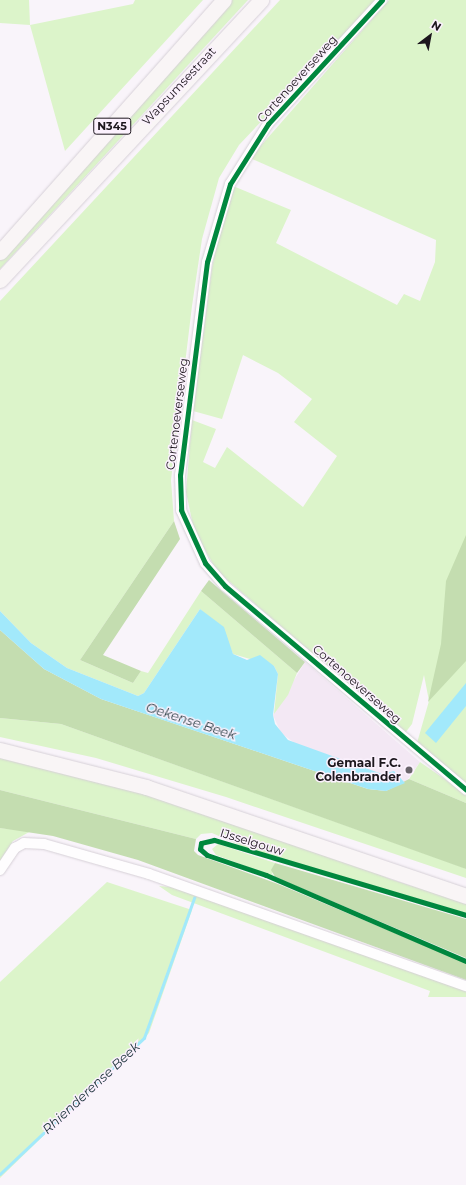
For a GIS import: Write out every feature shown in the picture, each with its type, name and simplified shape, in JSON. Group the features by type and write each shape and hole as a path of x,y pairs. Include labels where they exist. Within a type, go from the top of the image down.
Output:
{"main road":[{"name":"Wapsumsestraat","path":"0,252 224,0"},
{"name":"Wapsumsestraat","path":"0,280 261,0"},
{"name":"IJsselgouw","path":"0,750 146,787 466,896"}],"street":[{"name":"Cortenoeverseweg","path":"382,0 268,124 230,184 207,262 180,475 181,510 205,563 225,586 466,790"},
{"path":"0,870 15,848 24,843 44,844 149,874 466,986"}],"shaded area":[{"path":"305,662 420,762 405,783 394,771 382,774 371,771 296,744 281,733 273,715"}],"green space":[{"path":"0,0 29,0 30,25 0,23"},
{"path":"135,0 203,0 65,151 30,25 133,4"},
{"path":"231,0 248,0 0,269 0,258"},
{"path":"280,0 376,0 239,145 219,178 202,239 192,306 171,480 174,521 80,660 133,683 141,671 148,673 201,591 297,673 288,695 274,714 278,674 274,666 233,654 225,634 200,609 144,693 138,696 67,668 31,643 0,611 0,301"},
{"path":"389,0 466,0 466,783 417,743 429,701 424,675 412,724 405,733 217,571 194,530 186,492 192,420 216,429 203,462 215,468 227,447 303,507 337,456 294,422 312,399 278,373 243,355 222,419 193,411 212,268 223,212 233,186 291,210 276,243 397,305 404,294 420,301 435,262 436,240 250,158"},
{"path":"174,521 180,539 103,655 141,671 133,683 80,660"},
{"path":"466,535 466,661 428,702 441,644 446,581"},
{"path":"209,580 305,662 297,673 201,591"},
{"path":"0,630 44,669 101,699 368,789 386,791 409,779 466,803 466,869 61,724 0,718"},
{"path":"0,718 61,724 462,867 466,869 466,878 226,797 96,758 0,737"},
{"path":"0,756 130,789 365,868 390,879 466,903 466,913 246,848 212,833 201,834 196,839 0,790"},
{"path":"420,762 466,794 466,803 409,779"},
{"path":"0,790 196,839 194,851 198,855 278,884 466,963 466,980 138,860 53,836 0,828"},
{"path":"0,828 31,831 13,841 0,861"},
{"path":"218,844 275,863 272,874 275,877 216,855 212,849"},
{"path":"275,863 466,919 466,958 275,877 271,870"},
{"path":"107,882 192,910 149,1033 0,1178 0,982"},
{"path":"159,886 182,888 466,989 466,997 428,997 430,991 172,895"}],"water":[{"name":"Oekense Beek","path":"200,609 224,627 233,654 247,660 260,655 274,666 278,674 273,715 275,724 288,740 382,774 394,771 405,783 386,791 368,789 101,699 44,669 0,630 0,611 31,643 67,668 138,696 144,693"},
{"path":"466,683 466,706 436,743 425,733"}],"waterway":[{"name":"Rhienderense Beek","path":"0,1174 144,1038 194,898"}],"cycle path":[{"path":"382,0 268,124 230,184 207,262 180,475 181,510 205,563 225,586 466,790"},
{"path":"466,915 214,840 201,843 200,849 207,855 266,875 466,961"}],"place":[{"name":"Gemaal F.C. Colenbrander","path":"409,770"}]}
